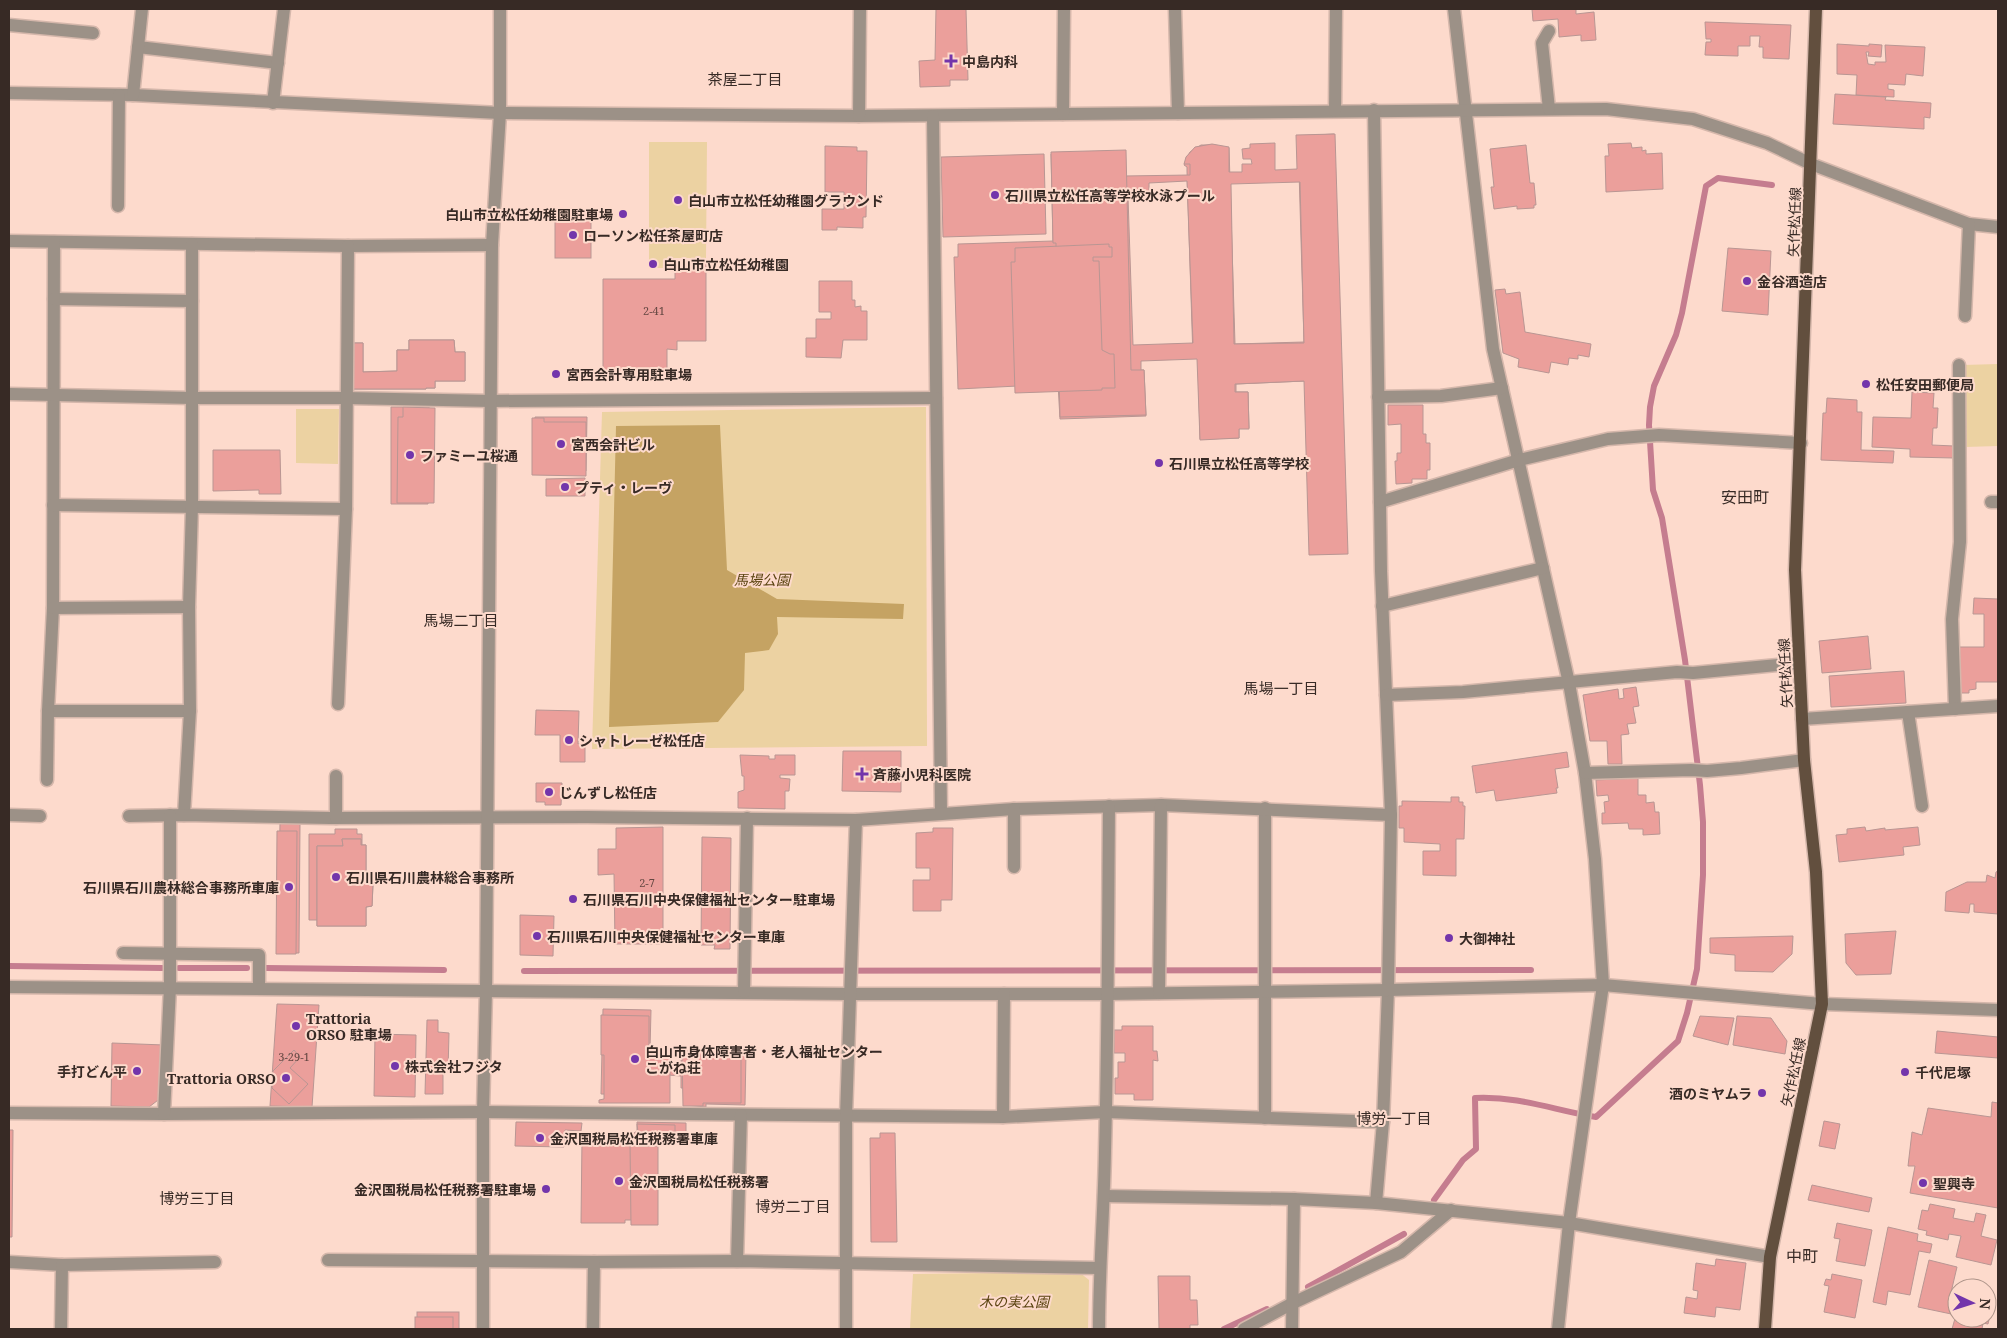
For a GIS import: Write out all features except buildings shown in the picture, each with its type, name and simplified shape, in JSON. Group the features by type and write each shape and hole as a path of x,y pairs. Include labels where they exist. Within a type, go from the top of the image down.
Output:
{"main road":[{"name":"矢作松任線","path":"1765,1329 1770,1257 1822,1004 1816,872 1804,760 1795,570 1816,9"}],"street":[{"path":"133,95 142,9"},
{"path":"273,103 284,9"},
{"path":"483,1329 483,1112 486,990 492,244 500,114 500,9"},
{"path":"859,116 860,9"},
{"path":"1063,114 1064,9"},
{"path":"1175,9 1178,113"},
{"path":"1335,111 1336,9"},
{"path":"1454,9 1493,349 1569,683 1585,773 1595,859 1603,985 1569,1223 1558,1329"},
{"path":"9,25 93,33"},
{"path":"1549,31 1542,43 1549,109"},
{"path":"138,47 278,63"},
{"path":"9,93 133,95 500,114 933,116 1606,109 1693,118 1767,142 1811,164 1969,224 1998,227"},
{"path":"118,206 119,95"},
{"path":"1374,110 1382,606 1391,815 1388,990 1383,1122 1376,1203"},
{"path":"933,116 941,814"},
{"path":"1965,316 1969,224"},
{"path":"9,241 348,246 492,244"},
{"path":"47,780 53,608 54,242"},
{"path":"184,815 190,711 192,244"},
{"path":"338,704 346,509 348,246"},
{"path":"54,299 192,301"},
{"path":"1955,709 1952,620 1960,542 1959,365"},
{"path":"1378,397 1441,396 1502,388"},
{"path":"9,394 491,401 936,398"},
{"path":"1380,502 1519,460 1608,439 1660,436 1801,443"},
{"path":"53,505 346,509"},
{"path":"1382,606 1543,568"},
{"path":"53,608 189,607"},
{"path":"1386,695 1462,692 1799,663"},
{"path":"1802,718 1998,706"},
{"path":"48,711 190,711"},
{"path":"1908,712 1922,806"},
{"path":"1585,773 1707,771 1804,760"},
{"path":"336,776 336,818"},
{"path":"129,816 856,820 1014,809 1161,805 1265,808 1391,815"},
{"path":"1159,993 1161,805"},
{"path":"1099,1329 1099,1268 1104,1196 1106,1112 1109,806"},
{"path":"1265,808 1265,1118"},
{"path":"1014,809 1014,867"},
{"path":"9,815 40,816"},
{"path":"164,1114 170,987 170,815"},
{"path":"744,992 747,818"},
{"path":"846,1329 846,1117 856,820"},
{"path":"123,954 259,955 258,988"},
{"path":"9,987 849,994 1107,994 1603,985 1822,1004 1998,1010"},
{"path":"1003,1117 1004,994"},
{"path":"9,1112 164,1114 483,1112 741,1116 1003,1117 1106,1112 1383,1122"},
{"path":"737,1260 741,1116"},
{"path":"1104,1196 1294,1199 1376,1203 1569,1223 1770,1257"},
{"path":"1292,1329 1294,1199"},
{"path":"1244,1329 1293,1303 1401,1252 1451,1210"},
{"path":"328,1260 594,1262 737,1260 1099,1268"},
{"path":"9,1262 62,1265 215,1262"},
{"path":"593,1329 594,1262"},
{"path":"61,1329 62,1265"}],"green space":[{"name":"白山市立松任幼稚園グラウンド","path":"649,142 707,142 706,258 674,258 673,268 649,268"},
{"path":"1998,364 1998,446 1965,447 1963,365"},
{"name":"馬場公園","path":"926,407 927,746 592,749 602,412"},
{"path":"296,409 339,409 338,464 296,463"},
{"name":"木の実公園","path":"1079,1272 1089,1280 1088,1329 910,1329 913,1274"}],"shaded area":[{"path":"720,425 727,570 777,599 904,604 903,619 777,617 778,634 769,650 745,653 744,690 718,722 609,727 616,426"}],"waterway":[{"path":"1434,1200 1463,1160 1476,1149 1475,1098 1522,1101 1596,1117 1678,1041 1687,1013 1697,969 1703,875 1703,822 1685,660 1662,518 1653,490 1649,425 1650,407 1654,386 1676,335 1682,313 1706,186 1718,178 1772,185"},
{"path":"9,966 162,968"},
{"path":"179,968 247,968"},
{"path":"266,968 444,970"},
{"path":"524,971 1531,970"},
{"path":"1308,1287 1404,1234"},
{"path":"1224,1329 1267,1309"}],"place":[{"name":"中島内科","path":"951,61"},
{"name":"石川県立松任高等学校水泳プール","path":"995,195"},
{"name":"白山市立松任幼稚園グラウンド","path":"678,200"},
{"name":"白山市立松任幼稚園駐車場","path":"623,214"},
{"name":"ローソン松任茶屋町店","path":"573,235"},
{"name":"白山市立松任幼稚園","path":"653,264"},
{"name":"金谷酒造店","path":"1747,281"},
{"name":"宮西会計専用駐車場","path":"556,374"},
{"name":"松任安田郵便局","path":"1866,384"},
{"name":"宮西会計ビル","path":"561,444"},
{"name":"ファミーユ桜通","path":"410,455"},
{"name":"石川県立松任高等学校","path":"1159,463"},
{"name":"プティ・レーヴ","path":"565,487"},
{"name":"シャトレーゼ松任店","path":"569,740"},
{"name":"斉藤小児科医院","path":"862,774"},
{"name":"じんずし松任店","path":"549,792"},
{"name":"石川県石川農林総合事務所","path":"336,877"},
{"name":"石川県石川農林総合事務所車庫","path":"289,887"},
{"name":"石川県石川中央保健福祉センター駐車場","path":"573,899"},
{"name":"石川県石川中央保健福祉センター車庫","path":"537,936"},
{"name":"大御神社","path":"1449,938"},
{"name":"Trattoria ORSO 駐車場","path":"296,1026"},
{"name":"白山市身体障害者・老人福祉センター こがね荘","path":"635,1059"},
{"name":"株式会社フジタ","path":"395,1066"},
{"name":"手打どん平","path":"137,1071"},
{"name":"千代尼塚","path":"1905,1072"},
{"name":"Trattoria ORSO","path":"286,1078"},
{"name":"酒のミヤムラ","path":"1762,1093"},
{"name":"金沢国税局松任税務署車庫","path":"540,1138"},
{"name":"金沢国税局松任税務署","path":"619,1181"},
{"name":"聖興寺","path":"1923,1183"},
{"name":"金沢国税局松任税務署駐車場","path":"546,1189"}],"district":[{"name":"茶屋二丁目","path":"745,79"},
{"name":"安田町","path":"1745,497"},
{"name":"馬場二丁目","path":"461,620"},
{"name":"馬場一丁目","path":"1281,688"},
{"name":"博労一丁目","path":"1394,1118"},
{"name":"博労三丁目","path":"197,1198"},
{"name":"博労二丁目","path":"793,1206"},
{"name":"中町","path":"1802,1256"}]}
